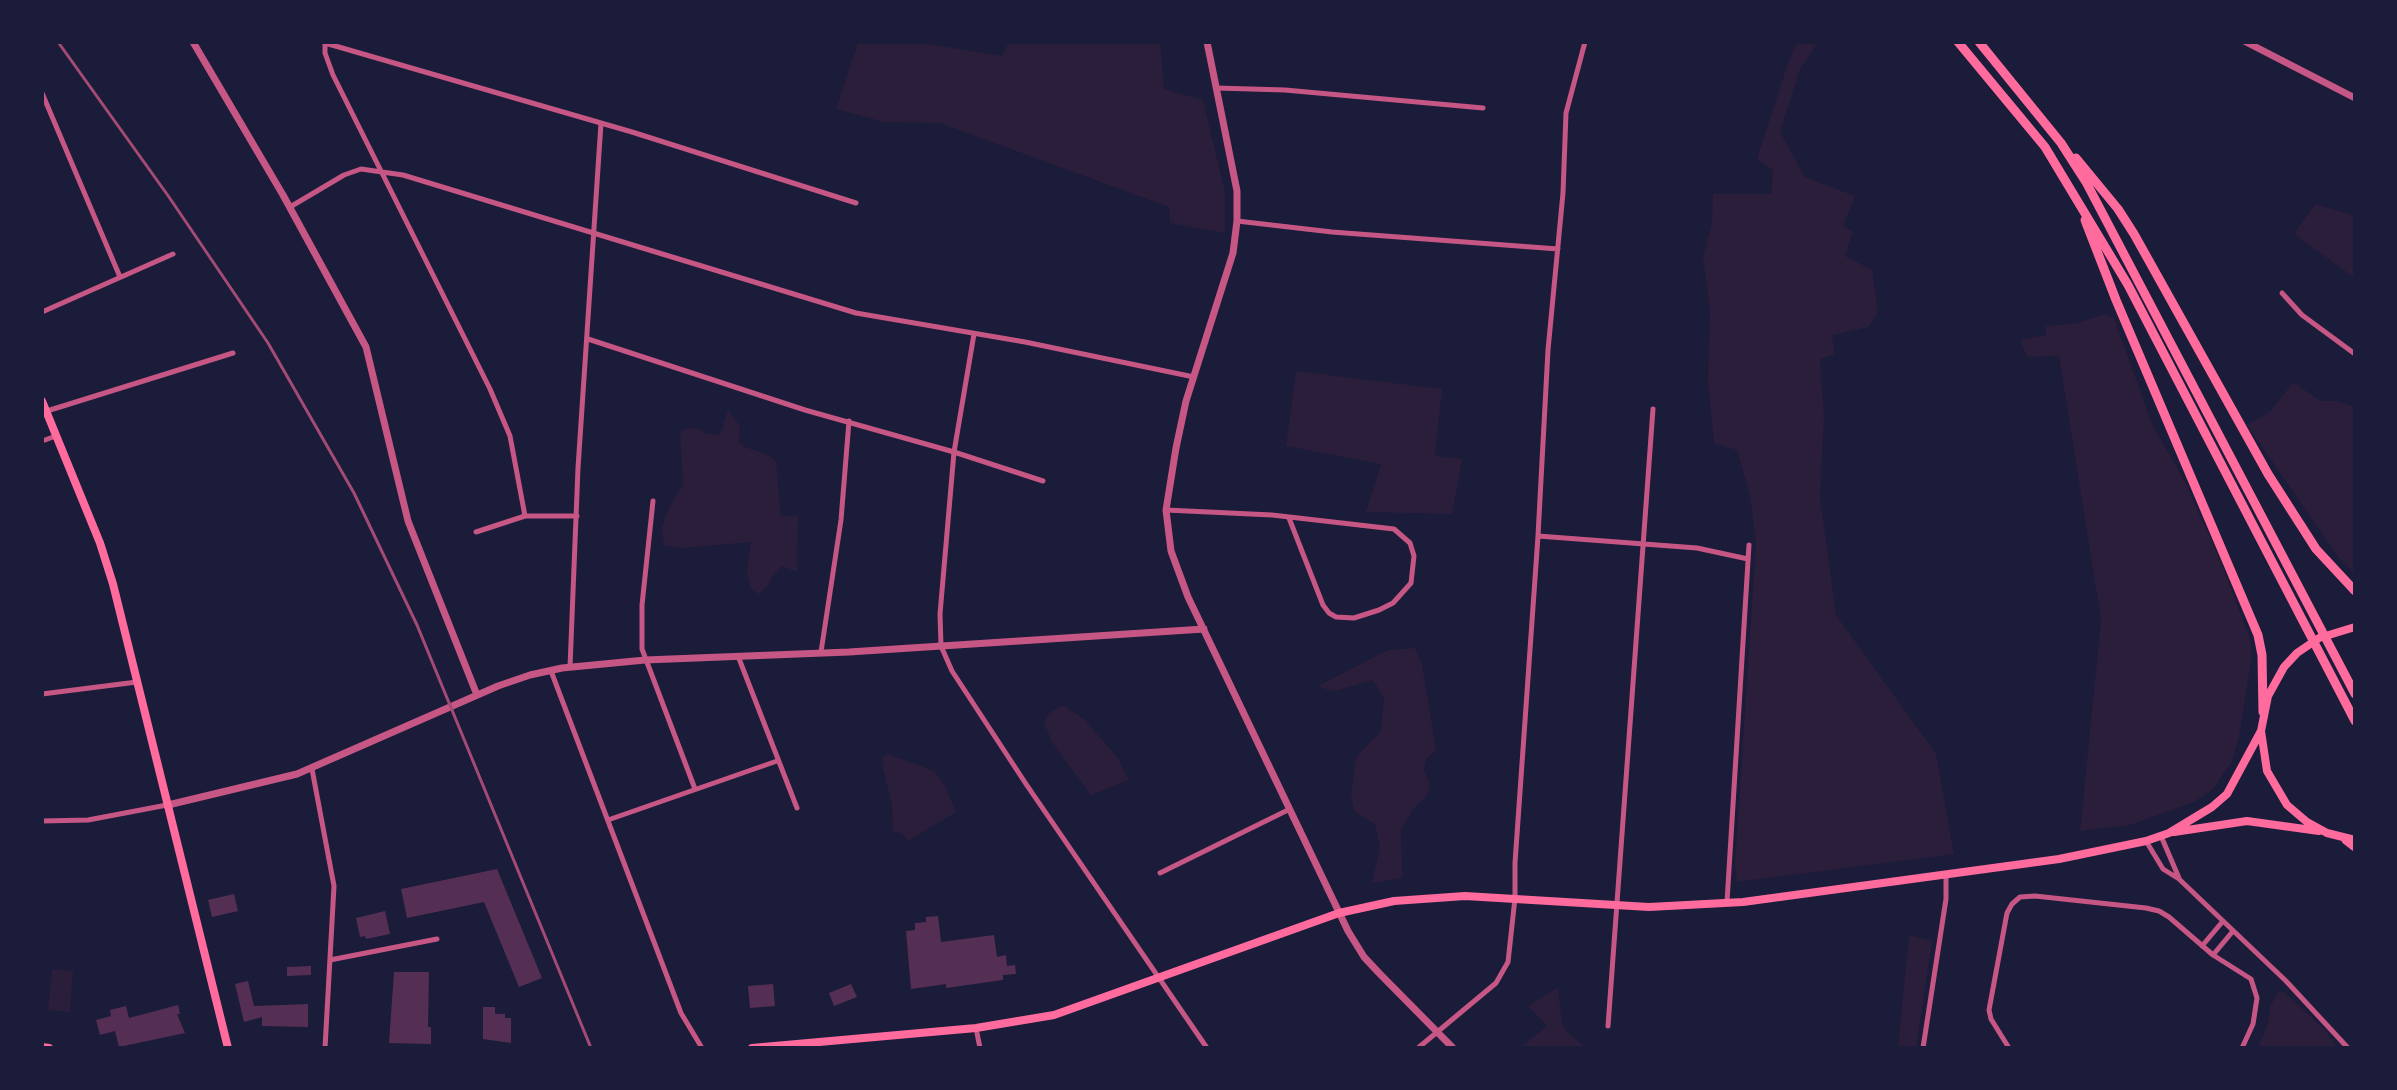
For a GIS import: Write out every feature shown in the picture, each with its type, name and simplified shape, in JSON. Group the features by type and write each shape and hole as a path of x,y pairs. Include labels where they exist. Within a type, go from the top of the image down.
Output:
{"main road":[{"path":"1958,42 2045,147 2128,285 2355,721"},
{"path":"1982,44 2118,209 2268,474 2316,549 2355,591"},
{"path":"2061,143 2115,234 2355,694"},
{"path":"2077,198 2116,300 2258,635 2262,655 2262,751 2274,786 2292,809 2327,833"},
{"path":"42,401 107,563 228,1048"},
{"path":"2263,712 2276,679 2297,653 2319,638 2355,627"},
{"path":"752,1048 976,1028 1054,1015 1371,904 1465,896 1649,907 1727,903 2059,859 2146,841 2165,834 2212,807 2227,794 2261,731"},
{"path":"2165,834 2247,821 2327,833 2350,840 2355,847"},
{"path":"42,1047 49,1048"}],"street":[{"path":"193,42 290,207 366,347 408,521 477,695"},
{"path":"525,516 510,436 490,389 333,75 324,42 601,123 856,203"},
{"path":"1207,42 1237,191 1237,221 1233,253 1194,377 1176,448 1166,510 1166,530 1177,571 1339,913 1364,957 1453,1048"},
{"path":"1418,1048 1496,983 1508,962 1515,898 1520,777 1566,113 1585,42"},
{"path":"2246,42 2355,98"},
{"path":"1215,88 1285,90 1483,108"},
{"path":"42,93 120,277"},
{"path":"570,667 601,123"},
{"path":"290,207 344,175 361,169 380,171 419,179 856,313 1194,377"},
{"path":"1237,221 1332,232 1558,249"},
{"path":"42,312 173,254"},
{"path":"2282,293 2302,315 2355,354"},
{"path":"974,334 954,452 940,614 941,646 952,671 977,709 1207,1048"},
{"path":"588,339 790,406 954,452 1043,481"},
{"path":"46,411 233,353"},
{"path":"1608,1026 1653,409"},
{"path":"821,652 841,520 849,421"},
{"path":"42,441 56,436"},
{"path":"653,501 642,605 642,649 695,789"},
{"path":"1166,510 1289,518 1394,529 1410,543 1414,556 1411,583 1393,603 1379,610 1354,618 1336,617 1323,605 1289,518"},
{"path":"476,532 525,516 577,516"},
{"path":"1538,536 1697,548 1748,559"},
{"path":"1727,903 1749,545"},
{"path":"42,821 88,820 168,805 312,769 477,695 551,670 645,660 941,646 1204,629"},
{"path":"738,656 797,808"},
{"path":"551,670 681,1013 702,1048"},
{"path":"42,694 138,682"},
{"path":"608,820 777,761"},
{"path":"312,769 334,886 325,1048"},
{"path":"1160,873 1290,809"},
{"path":"2165,834 2179,879"},
{"path":"2146,841 2163,869 2179,879 2286,981 2348,1048"},
{"path":"1923,1048 1946,899 1946,874"},
{"path":"2009,1048 1991,1019 1989,1010 2007,913 2020,897 2159,911 2213,955 2246,974 2255,986 2257,998 2253,1024 2242,1048"},
{"path":"2202,946 2223,921"},
{"path":"2213,955 2233,931"},
{"path":"330,960 437,939"},
{"path":"976,1028 980,1048"}],"shaded area":[{"path":"858,42 916,42 1002,56 1009,42 1160,42 1164,89 1203,100 1225,192 1225,233 1170,223 1169,207 940,123 884,122 836,109"},
{"path":"1797,42 1818,42 1800,69 1780,132 1805,177 1855,196 1843,226 1853,232 1845,256 1872,270 1878,312 1868,327 1832,335 1835,354 1820,359 1824,416 1820,497 1836,615 1936,754 1954,854 1737,882 1735,865 1756,543 1750,495 1737,450 1714,443 1708,381 1710,311 1703,257 1712,223 1713,194 1771,194 1773,170 1757,159"},
{"path":"2315,204 2355,216 2355,278 2294,234"},
{"path":"2105,314 2114,318 2152,424 2186,484 2223,567 2251,642 2251,661 2232,761 2212,790 2194,802 2130,825 2080,831 2101,620 2059,356 2027,357 2020,340 2046,335 2046,326 2078,323"},
{"path":"1296,371 1442,389 1435,456 1462,459 1452,514 1366,512 1381,464 1286,446"},
{"path":"2293,382 2321,401 2336,401 2355,407 2355,574 2339,558 2247,425 2271,411"},
{"path":"728,410 740,426 739,442 769,455 776,462 781,517 798,515 797,572 782,566 758,594 751,589 747,572 751,542 684,548 664,545 662,527 683,484 680,434 684,429 696,428 720,435"},
{"path":"1415,648 1422,665 1436,749 1426,760 1424,769 1430,786 1427,796 1413,809 1401,830 1402,878 1372,883 1380,847 1375,824 1354,811 1351,797 1356,757 1381,731 1384,698 1373,680 1335,691 1321,688 1320,685 1388,650"},
{"path":"1063,705 1085,720 1117,757 1129,780 1091,795 1052,742 1044,723 1049,713"},
{"path":"888,754 934,771 945,786 956,812 908,841 901,833 893,831 892,805 883,769 883,757"},
{"path":"1909,935 1932,941 1916,1048 1898,1048"},
{"path":"52,969 73,971 70,1012 48,1010"},
{"path":"1558,987 1562,1024 1586,1048 1520,1048 1547,1026 1528,1006"},
{"path":"2279,992 2284,992 2325,1030 2337,1048 2258,1048 2268,1023 2270,1006"}],"building":[{"path":"497,869 542,978 519,987 484,902 407,918 401,889"},
{"path":"234,894 238,911 212,917 208,900"},
{"path":"385,911 390,934 366,939 365,936 360,937 356,918"},
{"path":"938,916 941,942 994,935 997,957 1006,955 1007,966 1015,965 1016,974 1003,975 1003,980 946,988 946,984 911,989 906,931 915,930 915,923 926,922 926,917"},
{"path":"311,966 311,975 287,976 287,967"},
{"path":"394,972 429,972 428,1027 431,1027 431,1044 389,1043"},
{"path":"248,981 254,1006 308,1004 308,1027 262,1026 262,1017 244,1022 235,984"},
{"path":"773,984 775,1006 750,1008 748,986"},
{"path":"851,984 857,997 834,1006 829,993"},
{"path":"178,1005 180,1014 177,1014 185,1033 119,1047 115,1031 100,1035 96,1020 111,1016 110,1010 126,1006 129,1018"},
{"path":"483,1007 495,1007 495,1014 505,1014 505,1018 511,1018 511,1043 483,1039"}],"railway":[{"path":"58,42 268,343 354,493 417,625 591,1048"}]}
